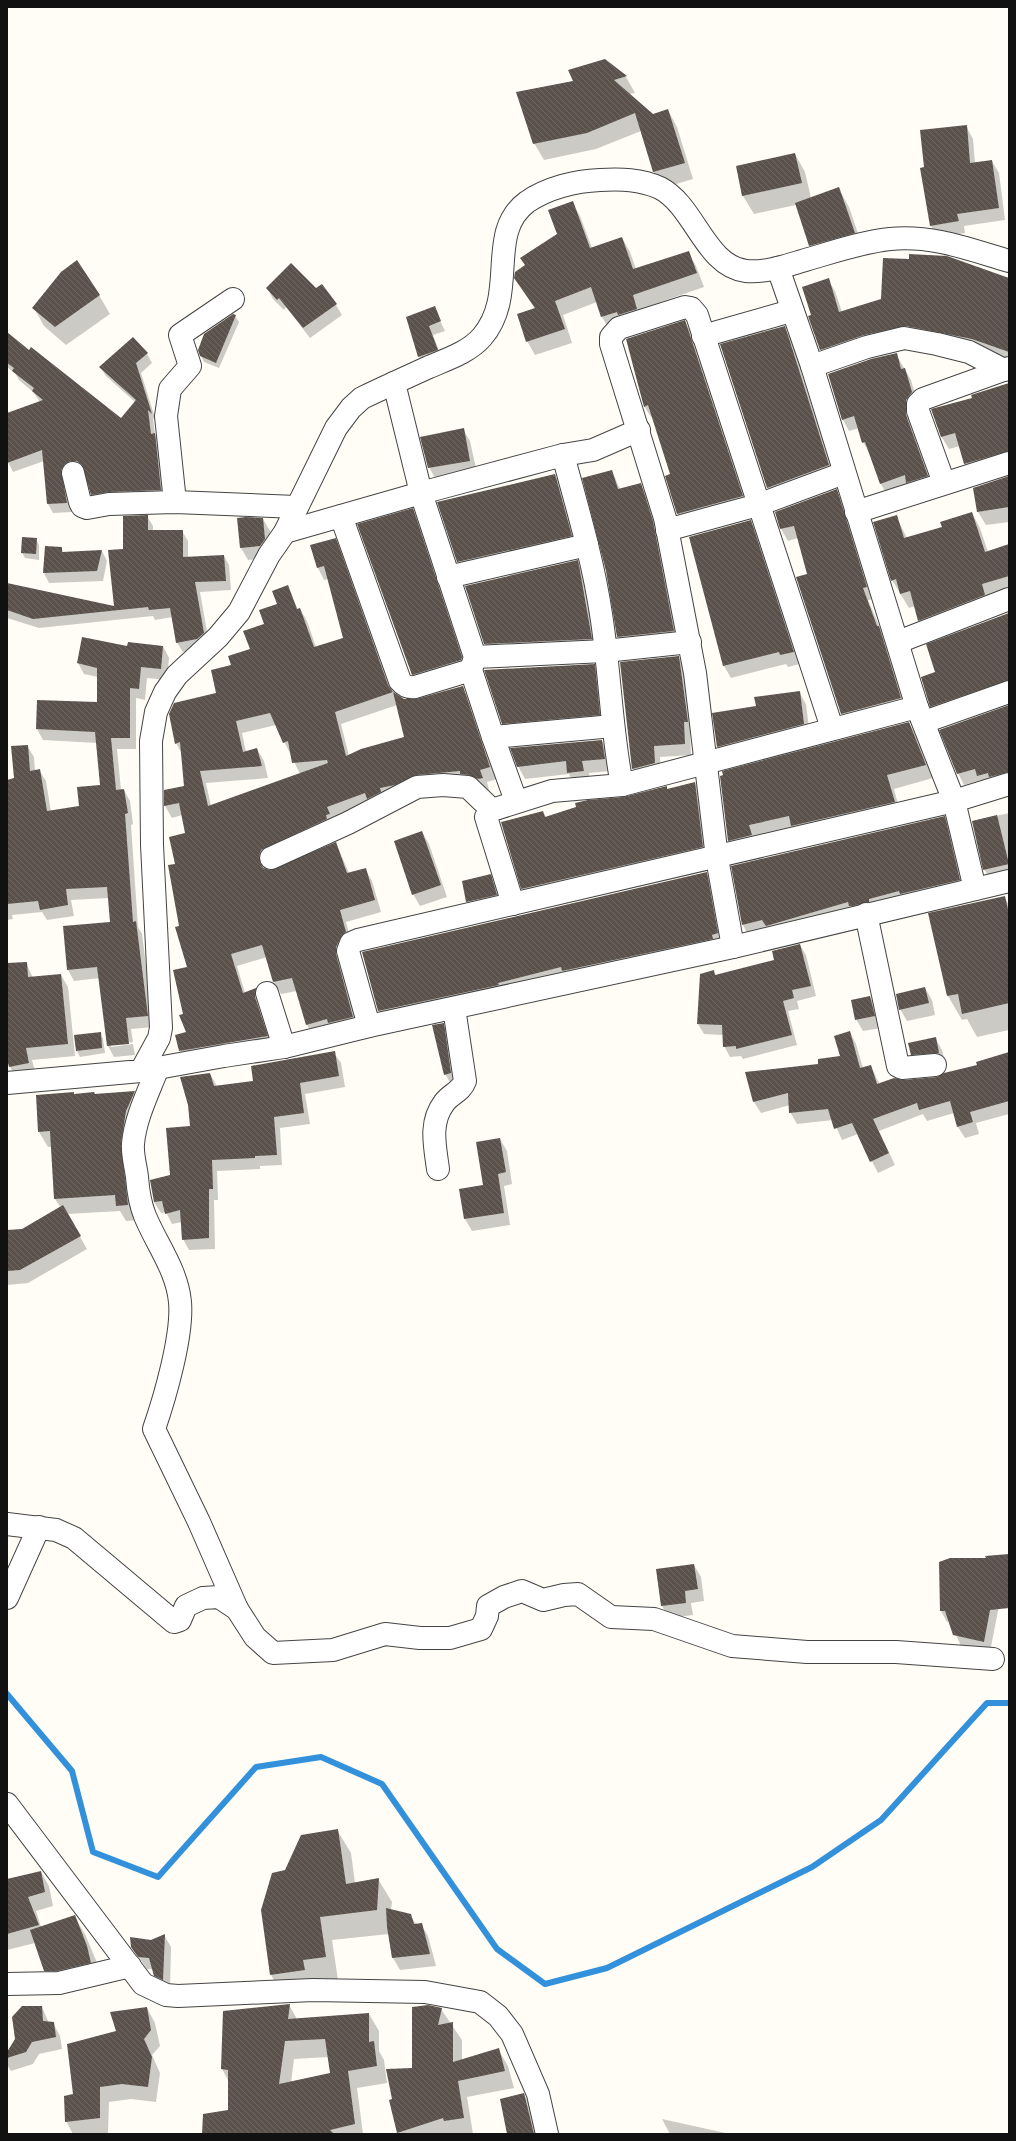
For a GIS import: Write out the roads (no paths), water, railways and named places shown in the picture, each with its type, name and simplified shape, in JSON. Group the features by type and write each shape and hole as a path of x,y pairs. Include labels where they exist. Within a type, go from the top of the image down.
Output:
{"street":[{"path":"993,1660 896,1652 807,1652 732,1646 654,1619 611,1617 578,1594 564,1594 544,1600 522,1591 504,1597 488,1606 487,1616 481,1629 450,1638 420,1638 385,1634 333,1650 273,1653 255,1636 237,1609 200,1522 154,1429 169,1375 178,1331 180,1303 177,1284 169,1263 145,1215 139,1192 133,1145 149,1071 161,1028 152,837 151,741 156,712 165,692 177,676 218,637 238,612 269,555 285,532 296,506 336,428 351,408 362,398 469,349 481,338 498,310 502,292 506,230 513,214 541,193 584,180 621,179 642,182 662,189 684,207 698,231 717,254 727,263 746,271 778,268 826,254 888,239 914,238 937,240 1009,261"},
{"path":"778,268 791,311 812,366 856,512 920,714 954,801 975,889"},
{"path":"175,502 166,416 170,389 190,366 180,335 233,299"},
{"path":"733,947 717,858 707,764 690,642 668,530 639,430 611,344 611,337 619,328 685,306 690,308 697,315 832,728"},
{"path":"703,336 791,311"},
{"path":"812,366 867,347 904,338 969,352 1006,369"},
{"path":"944,483 918,411 918,404 923,399 1006,369"},
{"path":"394,384 421,493 474,663 493,737 516,801"},
{"path":"285,532 421,493 563,455 593,450 639,430"},
{"path":"563,455 587,545 601,613 613,726 622,785"},
{"path":"856,512 1009,463"},
{"path":"73,473 80,502 82,506 87,508 109,504 175,502 296,506"},
{"path":"668,530 758,505 844,473"},
{"path":"341,516 400,681 409,688 415,687 474,663 690,642"},
{"path":"448,577 587,545"},
{"path":"898,642 1009,599"},
{"path":"513,904 486,817 492,810 516,801 564,790 622,785 707,764 832,728 920,714 1009,692"},
{"path":"493,737 613,726"},
{"path":"369,1026 348,951 352,944 358,940 717,858 954,801 1009,784"},
{"path":"271,858 348,823 417,787 443,785 468,787 492,810"},
{"path":"7,1083 149,1071 224,1056 284,1047 369,1026 733,947 975,889 1008,886"},
{"path":"866,914 898,1066 902,1068 935,1065"},
{"path":"267,993 284,1047"},
{"path":"438,1169 433,1126 444,1102 460,1089 464,1080 454,1008"},
{"path":"7,1524 56,1530 74,1538 174,1622 180,1620 186,1606 203,1598 219,1597 237,1609"},
{"path":"7,1598 39,1527"},
{"path":"7,1804 143,1984 153,1990 172,1996 298,1990 425,1992 480,2002 498,2016 512,2034 538,2094 547,2134"},
{"path":"7,1984 59,1983 130,1966"}],"waterway":[{"path":"7,1694 72,1771 93,1852 158,1877 256,1767 321,1757 382,1784 497,1949 545,1984 607,1968 812,1867 881,1820 987,1703 1009,1703"}]}
